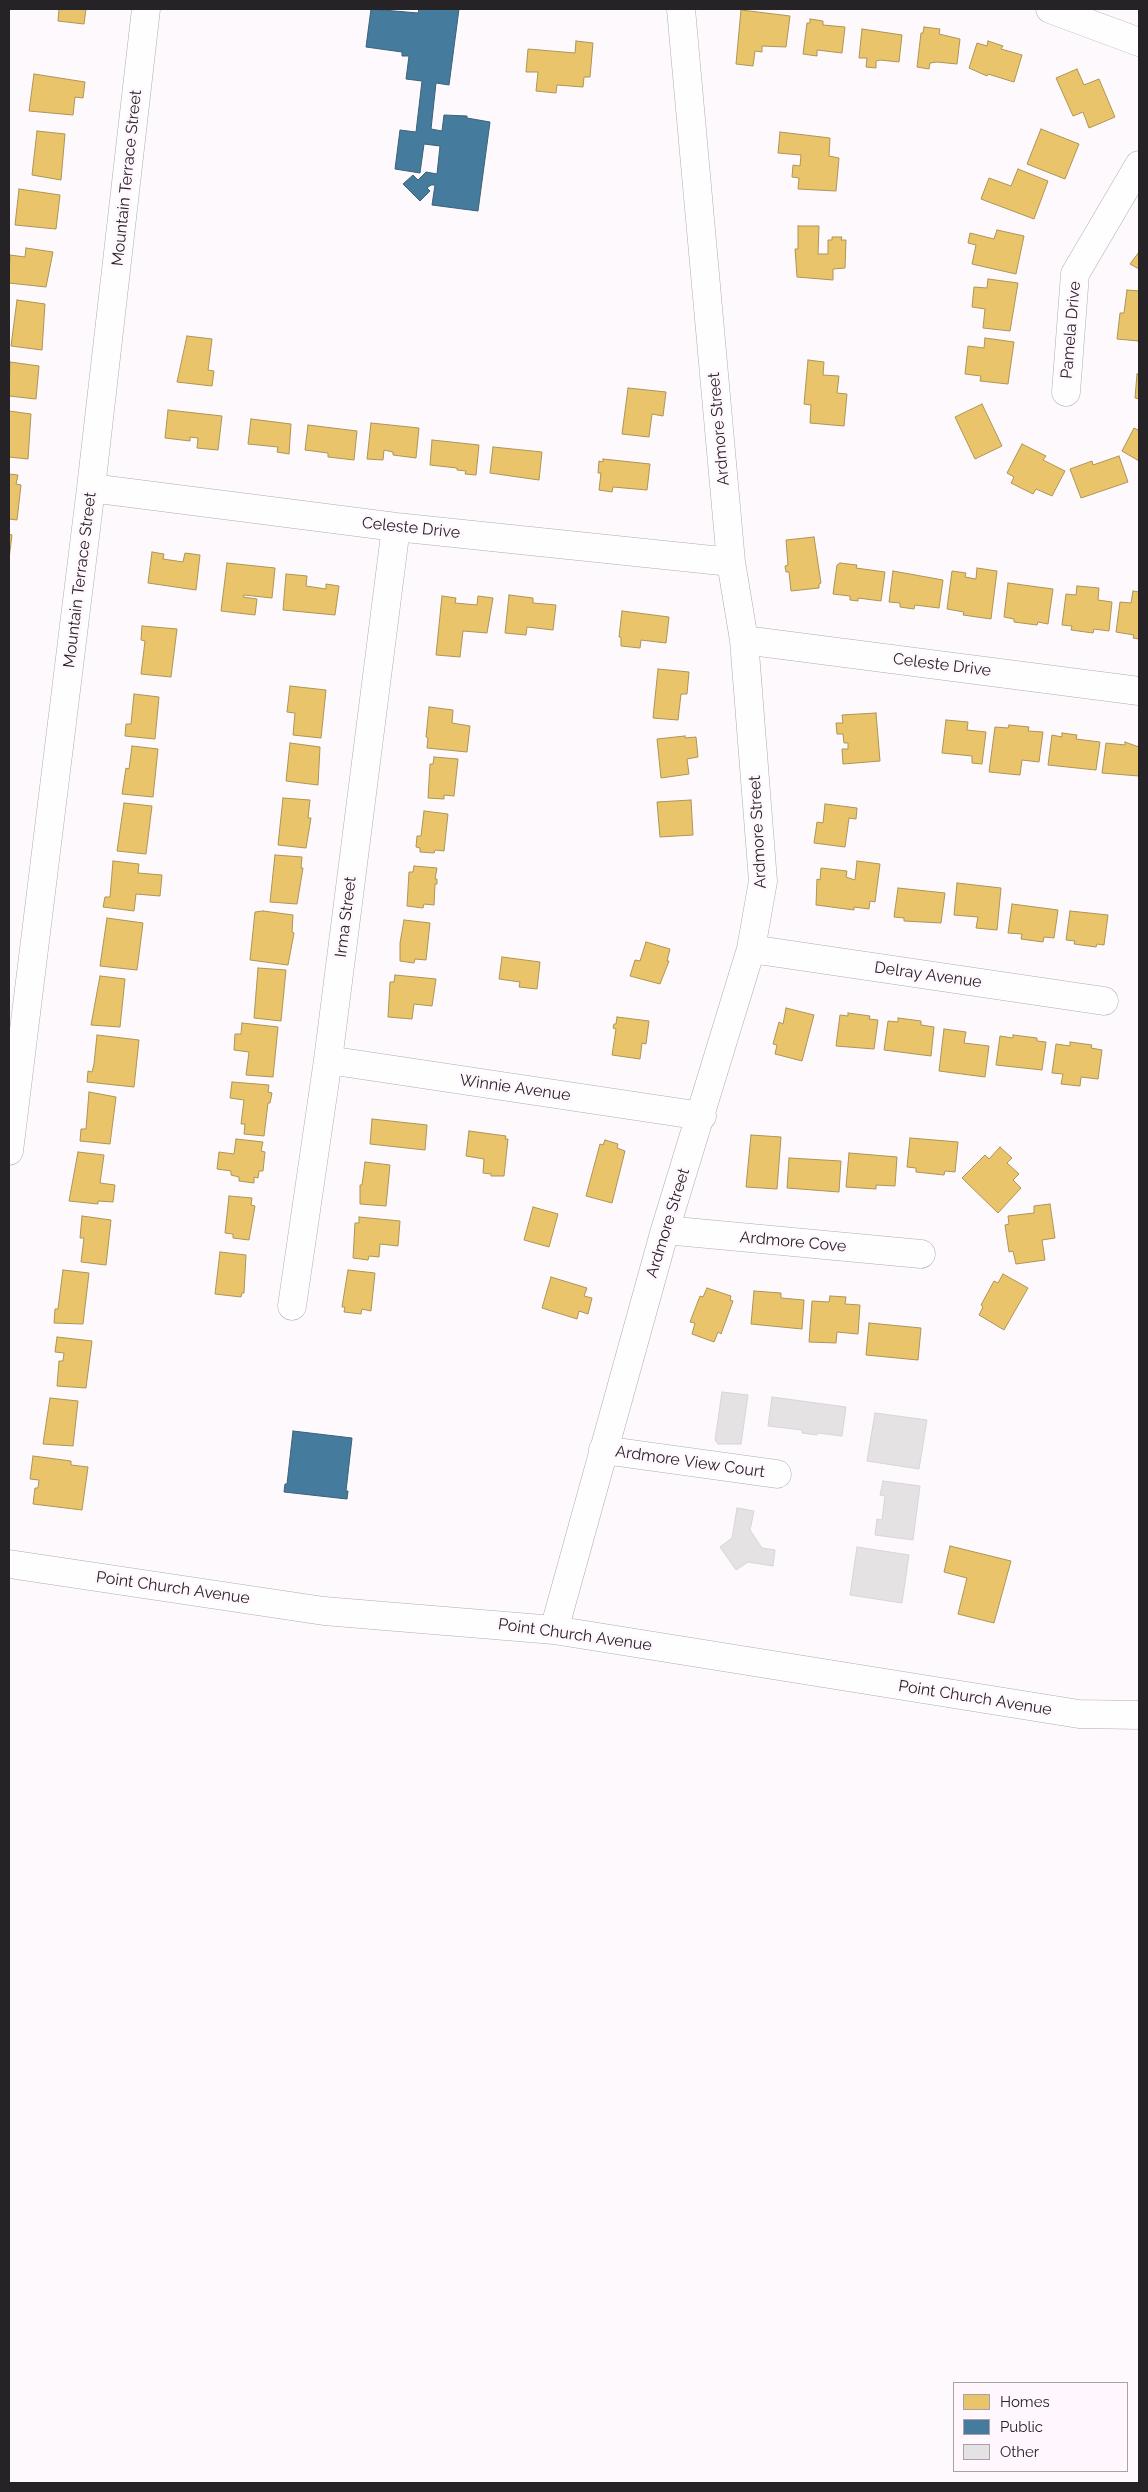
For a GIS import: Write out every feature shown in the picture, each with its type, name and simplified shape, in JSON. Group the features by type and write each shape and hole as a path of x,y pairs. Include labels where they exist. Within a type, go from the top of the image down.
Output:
{"street":[{"name":"Mountain Terrace Street","path":"9,1151 91,488 146,9"},
{"name":"Ardmore Street","path":"554,1630 665,1230 702,1116 751,949 763,881 744,640 731,562 681,9"},
{"path":"1050,9 1139,42"},
{"name":"Pamela Drive","path":"1066,392 1075,274 1139,165"},
{"name":"Celeste Drive","path":"91,488 396,527 731,562"},
{"name":"Irma Street","path":"292,1306 328,1060 396,527"},
{"name":"Celeste Drive","path":"744,640 1139,691"},
{"name":"Delray Avenue","path":"751,949 1104,1001"},
{"name":"Winnie Avenue","path":"328,1060 702,1116"},
{"name":"Ardmore Cove","path":"665,1230 921,1254"},
{"name":"Ardmore View Court","path":"604,1450 777,1474"},
{"name":"Point Church Avenue","path":"9,1564 324,1611 554,1630 1079,1714 1139,1715"}],"building: Homes":[{"path":"59,9 86,9 84,24 58,21"},
{"path":"741,10 790,16 786,47 762,46 762,52 755,51 753,66 736,64"},
{"path":"810,19 823,21 823,25 845,27 842,53 817,50 817,56 803,54 807,23 810,23"},
{"path":"924,27 940,29 939,34 960,39 957,64 937,62 930,63 929,69 917,67 921,33 923,33"},
{"path":"862,29 902,35 899,62 880,60 876,61 876,68 866,67 867,58 859,58"},
{"path":"576,41 593,43 590,77 584,77 583,87 557,85 556,93 536,91 538,72 526,72 528,49 575,53"},
{"path":"988,41 1003,46 1001,49 1022,55 1014,82 988,74 987,76 969,68 977,43 987,46"},
{"path":"1077,69 1084,85 1099,79 1115,117 1089,128 1083,112 1073,116 1056,78"},
{"path":"34,74 85,82 83,98 75,97 73,115 29,111"},
{"path":"1041,129 1079,144 1065,179 1027,164"},
{"path":"37,131 65,134 61,180 32,175"},
{"path":"780,132 830,138 829,156 839,158 836,191 798,189 799,178 792,177 793,165 800,166 801,155 778,153"},
{"path":"1018,169 1048,181 1034,219 981,199 989,178 1011,186"},
{"path":"19,189 60,195 56,229 15,225"},
{"path":"798,226 819,226 818,254 828,254 828,240 832,240 832,237 842,237 841,240 846,240 845,268 833,269 833,280 797,277 795,249 798,249"},
{"path":"997,230 1024,236 1016,274 972,264 976,245 968,243 970,233 994,239"},
{"path":"26,248 53,252 46,287 9,283 10,255 25,257"},
{"path":"1139,252 1139,269 1130,264"},
{"path":"988,279 1018,283 1010,331 983,328 985,309 972,307 974,287 987,288"},
{"path":"1127,290 1139,291 1139,341 1117,339 1120,313 1124,313"},
{"path":"17,300 45,304 42,350 11,346"},
{"path":"187,336 212,339 208,370 214,371 212,386 177,382"},
{"path":"985,338 1014,342 1008,384 980,381 981,376 965,374 968,346 984,348"},
{"path":"808,360 824,362 823,375 839,376 837,393 847,394 844,426 810,423 811,405 804,404"},
{"path":"10,362 39,366 36,399 9,396"},
{"path":"1137,374 1139,374 1139,399 1135,398"},
{"path":"628,388 666,392 663,416 652,414 649,437 622,434"},
{"path":"982,404 1002,446 975,459 955,417"},
{"path":"168,410 222,416 218,450 197,448 198,438 190,437 190,441 165,438"},
{"path":"9,411 31,414 28,459 9,457"},
{"path":"251,419 291,424 289,454 277,452 278,447 248,444"},
{"path":"371,423 419,428 416,458 393,455 393,452 384,450 383,460 367,459"},
{"path":"308,425 357,431 354,460 328,457 328,453 305,450"},
{"path":"1139,427 1139,461 1122,451 1134,428 1138,430"},
{"path":"432,440 479,445 476,475 465,474 466,471 457,470 457,468 430,465"},
{"path":"1022,444 1046,456 1043,460 1065,471 1052,496 1036,489 1033,494 1011,483 1014,477 1007,473"},
{"path":"493,447 542,452 539,480 490,473"},
{"path":"1119,456 1128,482 1081,498 1070,469 1092,461 1093,465"},
{"path":"603,459 650,464 647,490 613,487 612,492 599,490 601,473 598,473 599,461 603,462"},
{"path":"9,474 18,475 16,484 21,485 17,520 9,519"},
{"path":"9,534 12,535 9,559"},
{"path":"814,537 821,583 819,588 791,591 789,572 786,572 785,566 788,565 786,540"},
{"path":"152,552 164,554 163,559 183,562 185,553 200,555 196,590 148,583"},
{"path":"227,563 275,568 272,598 244,595 243,597 257,599 255,615 221,611"},
{"path":"840,563 857,565 856,568 885,572 881,601 858,598 858,601 850,600 850,596 833,594 837,565"},
{"path":"977,568 997,571 991,619 963,615 964,612 947,609 952,571 966,573 965,577 976,579"},
{"path":"893,571 943,580 939,608 915,605 914,609 900,607 900,603 889,602"},
{"path":"286,574 307,576 306,586 326,589 326,584 339,586 335,615 283,610"},
{"path":"1008,583 1053,589 1048,624 1038,622 1037,625 1014,622 1014,619 1004,617"},
{"path":"1077,586 1099,588 1098,600 1112,602 1109,631 1094,629 1093,633 1071,630 1072,626 1062,625 1066,594 1076,595"},
{"path":"1133,591 1139,592 1139,639 1133,638 1134,635 1116,632 1120,602 1131,603"},
{"path":"509,595 533,598 533,603 556,605 553,630 527,627 526,635 505,633"},
{"path":"442,596 456,598 455,603 477,605 478,596 493,598 487,633 463,631 460,657 436,655"},
{"path":"622,611 669,617 666,643 641,640 640,648 621,646 621,637 619,637"},
{"path":"142,626 177,629 171,677 141,674 145,641 141,640"},
{"path":"658,669 689,672 687,694 681,694 678,720 653,718"},
{"path":"290,686 326,690 321,738 293,735 295,713 287,712"},
{"path":"134,694 159,697 155,739 125,736 126,724 131,724"},
{"path":"429,707 453,710 452,723 470,726 467,752 427,748 428,738 426,737"},
{"path":"876,713 880,761 843,764 842,749 848,749 848,743 844,743 843,734 837,734 836,723 843,723 842,715"},
{"path":"946,720 968,722 967,730 986,732 982,764 972,763 972,756 942,753"},
{"path":"1009,725 1029,727 1028,731 1043,732 1039,762 1022,760 1020,775 989,772 995,727 1008,728"},
{"path":"1062,733 1077,735 1076,739 1100,742 1096,770 1048,765 1052,735 1062,737"},
{"path":"685,736 685,738 696,737 698,757 687,759 689,774 661,778 657,739"},
{"path":"1125,742 1139,747 1139,776 1102,773 1106,743 1125,745"},
{"path":"290,743 320,747 318,785 286,781"},
{"path":"132,746 158,749 153,797 122,794 126,768 129,769"},
{"path":"434,757 458,759 454,796 444,795 444,799 428,798 430,764 433,764"},
{"path":"283,798 310,800 308,818 311,818 306,848 278,845"},
{"path":"691,800 693,835 660,837 657,802"},
{"path":"124,803 152,806 146,854 117,851"},
{"path":"825,804 857,808 856,819 849,818 845,847 814,843 817,822 823,823"},
{"path":"424,811 448,814 444,851 435,850 434,853 420,852 420,848 416,847 417,836 421,836"},
{"path":"275,855 302,857 301,868 303,868 297,904 270,902"},
{"path":"113,861 139,864 138,873 162,875 160,896 136,894 134,911 103,907 105,897 110,897"},
{"path":"857,861 880,864 875,902 870,901 869,909 854,907 854,910 816,905 817,879 820,880 821,868 847,871 846,877 855,880"},
{"path":"414,866 437,868 434,905 424,904 423,908 407,906 409,872 413,872"},
{"path":"957,883 1001,888 997,930 976,928 978,917 954,915"},
{"path":"898,888 945,893 941,923 904,921 904,918 894,917"},
{"path":"1012,904 1058,910 1054,938 1044,937 1043,942 1021,939 1022,934 1008,933"},
{"path":"263,911 293,915 292,932 294,933 288,965 250,960 255,912"},
{"path":"1070,911 1108,915 1104,945 1097,944 1096,947 1074,944 1075,941 1066,940"},
{"path":"107,918 143,923 137,970 100,966"},
{"path":"404,920 430,923 426,960 415,959 414,963 400,961 400,943"},
{"path":"646,942 670,949 667,961 669,961 660,984 630,976 635,960 640,961"},
{"path":"502,957 540,962 537,989 519,987 520,982 499,979"},
{"path":"258,968 286,970 281,1021 254,1018"},
{"path":"395,975 436,979 432,1006 414,1004 412,1019 388,1017 390,982 394,982"},
{"path":"100,976 125,979 120,1027 91,1025"},
{"path":"786,1008 814,1015 802,1061 775,1054 777,1045 773,1044 779,1022 783,1024"},
{"path":"848,1013 870,1016 869,1019 878,1020 874,1049 836,1046 840,1015 848,1016"},
{"path":"617,1017 649,1021 646,1044 642,1043 640,1059 612,1055 616,1029 613,1028"},
{"path":"898,1018 921,1021 921,1025 934,1027 931,1056 884,1050 888,1021 898,1022"},
{"path":"242,1023 278,1027 273,1077 246,1075 249,1052 234,1050 235,1034 241,1034"},
{"path":"944,1029 966,1032 964,1043 989,1046 985,1077 939,1071"},
{"path":"97,1035 139,1040 134,1087 87,1082 88,1071 92,1072 94,1064"},
{"path":"1013,1035 1037,1038 1037,1041 1046,1042 1042,1070 996,1065 1000,1036 1013,1038"},
{"path":"1070,1042 1092,1045 1091,1048 1102,1050 1098,1079 1081,1077 1080,1086 1061,1084 1063,1074 1052,1073 1056,1044 1070,1046"},
{"path":"232,1082 269,1085 268,1092 272,1093 270,1103 268,1103 264,1136 244,1134 245,1124 241,1124 244,1100 230,1098"},
{"path":"89,1092 116,1097 110,1144 80,1141 81,1129 86,1129"},
{"path":"372,1119 427,1125 425,1150 370,1144"},
{"path":"469,1131 506,1136 505,1139 508,1139 504,1176 491,1176 491,1174 483,1173 484,1159 466,1156"},
{"path":"751,1135 781,1137 777,1189 746,1187"},
{"path":"910,1138 958,1142 955,1172 945,1171 944,1175 916,1172 916,1168 907,1167"},
{"path":"236,1139 263,1142 261,1151 265,1152 263,1171 259,1171 258,1178 254,1177 254,1183 239,1181 239,1177 231,1175 231,1171 217,1169 219,1152 234,1154"},
{"path":"605,1140 618,1144 617,1148 625,1151 612,1203 586,1196 600,1144 603,1145"},
{"path":"1000,1147 1012,1158 1007,1163 1019,1174 1013,1180 1021,1188 998,1213 962,1178 985,1155 989,1159"},
{"path":"78,1152 104,1155 100,1183 115,1185 113,1202 98,1201 98,1204 69,1201"},
{"path":"849,1153 897,1157 895,1186 876,1185 876,1189 846,1187"},
{"path":"789,1158 841,1161 839,1192 787,1188"},
{"path":"365,1162 390,1165 386,1206 360,1204 360,1185 362,1185"},
{"path":"229,1196 252,1198 251,1205 255,1206 249,1240 233,1238 233,1234 225,1233"},
{"path":"1050,1204 1055,1238 1042,1240 1045,1260 1016,1264 1013,1251 1009,1252 1005,1225 1009,1224 1008,1216 1034,1213 1034,1206"},
{"path":"533,1207 558,1214 549,1247 524,1240"},
{"path":"82,1216 111,1220 106,1265 81,1262 84,1238 80,1238"},
{"path":"359,1217 400,1221 398,1246 380,1244 379,1257 369,1256 368,1260 353,1258 355,1223 359,1223"},
{"path":"220,1252 246,1255 244,1293 242,1293 241,1297 215,1294"},
{"path":"63,1270 89,1273 83,1324 54,1323 55,1309 58,1309"},
{"path":"348,1270 375,1273 371,1311 362,1309 361,1314 344,1312 345,1307 342,1307"},
{"path":"1003,1274 1028,1288 1004,1330 979,1315 983,1307 981,1305 994,1281 998,1283"},
{"path":"551,1277 587,1288 584,1296 592,1298 588,1314 579,1311 577,1319 542,1308"},
{"path":"707,1288 731,1296 730,1300 733,1301 721,1334 718,1332 714,1342 692,1334 695,1323 690,1322 700,1296 703,1297"},
{"path":"754,1291 781,1293 781,1298 804,1300 802,1329 751,1324"},
{"path":"830,1296 846,1297 845,1304 860,1305 858,1334 837,1332 836,1343 809,1342 812,1301 829,1302"},
{"path":"869,1323 921,1328 918,1360 866,1355"},
{"path":"57,1337 92,1341 86,1388 57,1386 59,1361 63,1361 64,1353 55,1352"},
{"path":"50,1398 78,1401 73,1446 43,1444"},
{"path":"33,1456 71,1461 71,1465 88,1467 82,1510 33,1504 35,1488 38,1488 39,1480 30,1479"},
{"path":"950,1546 1011,1561 994,1623 958,1614 967,1578 944,1572"}],"building: Public":[{"path":"371,9 418,13 419,9 459,9 449,85 436,83 431,129 442,131 444,115 467,116 467,118 490,122 478,211 432,205 435,185 427,188 430,191 420,201 403,184 413,175 418,180 426,172 437,174 440,146 424,144 420,173 395,169 400,130 416,132 422,81 406,79 409,56 402,56 402,52 366,47"},
{"path":"293,1431 352,1438 346,1491 348,1491 347,1499 284,1492 285,1484 287,1484"}],"building: Other":[{"path":"722,1392 748,1395 741,1444 718,1444 715,1440"},
{"path":"772,1397 846,1407 842,1436 802,1433 802,1430 768,1426"},
{"path":"875,1413 927,1420 919,1469 867,1461"},
{"path":"883,1481 920,1486 913,1540 875,1535 877,1519 882,1520 885,1496 880,1495"},
{"path":"737,1508 754,1511 750,1530 762,1548 775,1550 773,1566 748,1562 736,1570 720,1547 732,1538"},
{"path":"857,1547 909,1555 902,1603 850,1595"}]}
